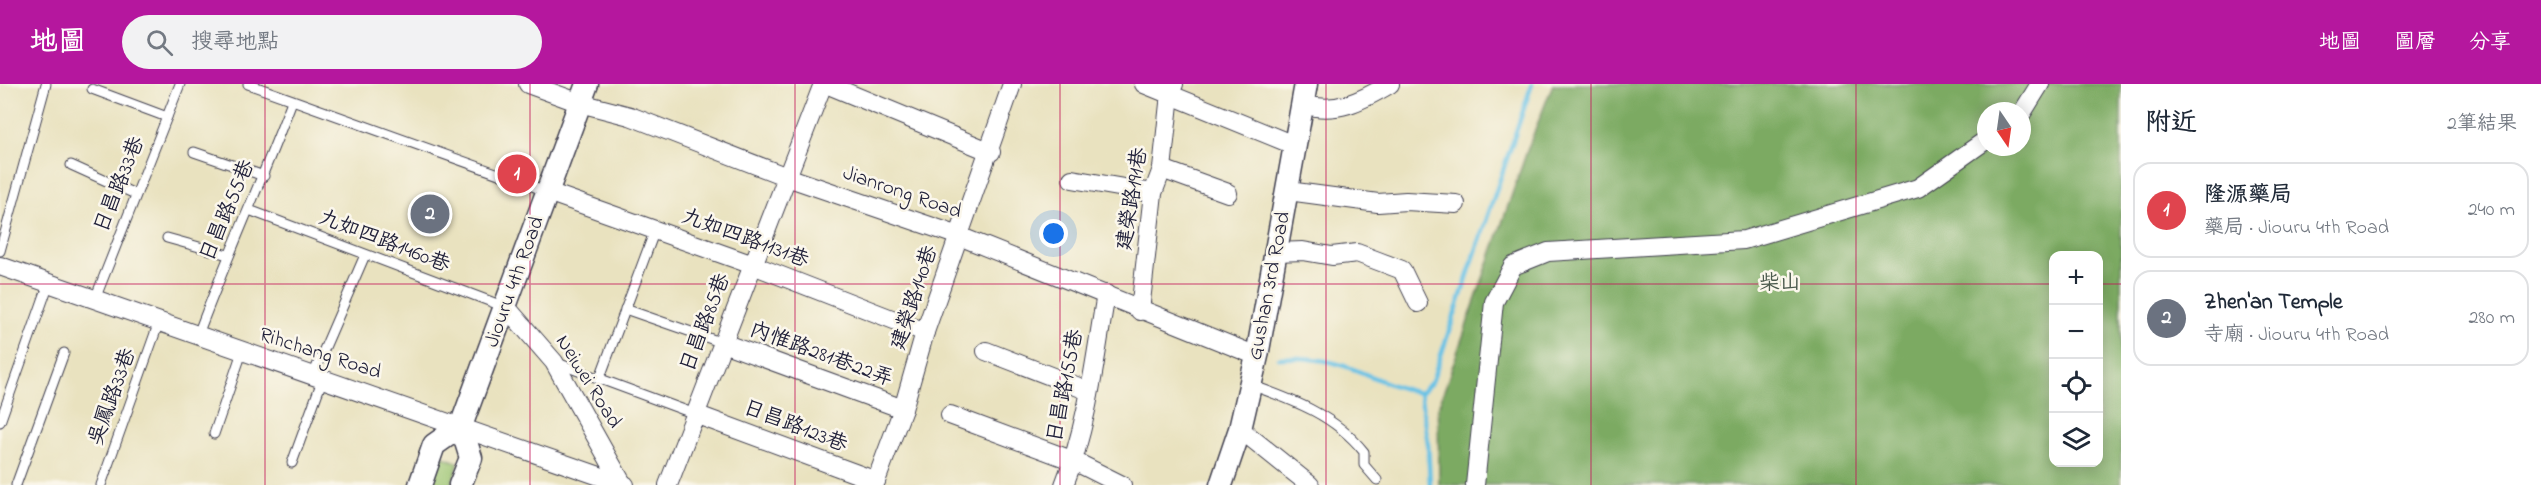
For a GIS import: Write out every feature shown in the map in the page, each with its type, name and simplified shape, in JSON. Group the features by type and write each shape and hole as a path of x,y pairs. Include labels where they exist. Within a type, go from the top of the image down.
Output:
{"street":[{"name":"Jianrong Road","path":"528,84 580,90 630,116 787,177 959,236 1106,294 1140,311 1257,356"},
{"name":"Jiouru 4th Road","path":"461,426 507,308 548,192 580,90 599,84"},
{"path":"825,84 991,152"},
{"name":"日昌路85巷","path":"668,485 825,84"},
{"name":"建榮路140巷","path":"875,483 903,410 925,332 991,152 1012,84"},
{"path":"1144,84 1172,89 1296,146"},
{"path":"1305,94 1329,109 1364,100 1390,84"},
{"path":"2029,102 2040,84"},
{"name":"建榮路191巷","path":"1140,311 1153,193 1162,169 1172,89"},
{"name":"Gushan 3rd Road","path":"1221,485 1240,429 1251,385 1305,94"},
{"path":"1475,485 1494,302 1513,266 1548,252 1744,240 1918,188 1977,146"},
{"path":"1162,169 1228,193"},
{"path":"1072,179 1153,193"},
{"path":"1287,191 1378,203 1406,201 1456,204"},
{"name":"九如四路1131巷","path":"548,192 753,265 925,332"},
{"path":"1276,252 1303,251 1332,256 1357,253 1402,270 1418,303"},
{"name":"Rihchang Road","path":"0,266 624,485"},
{"name":"日昌路155巷","path":"1064,485 1074,461 1106,294"},
{"name":"Neiwei Road","path":"507,308 554,362 624,485"},
{"name":"內惟路281巷22弄","path":"723,343 903,410"},
{"path":"986,351 1089,392"},
{"name":"日昌路123巷","path":"695,414 875,483"},
{"path":"950,415 1074,461 1122,485"},
{"path":"420,485 434,445 461,426 471,458 460,485"},
{"path":"1240,429 1310,485"}],"lane":[{"path":"0,251 46,84"},
{"path":"112,95 117,84"},
{"name":"日昌路33巷","path":"95,299 180,84"},
{"path":"248,84 548,192"},
{"path":"92,89 167,117"},
{"name":"日昌路55巷","path":"197,337 228,255 264,176 292,100"},
{"path":"194,152 264,176"},
{"path":"71,165 135,194"},
{"name":"九如四路1460巷","path":"249,210 507,308"},
{"path":"600,380 655,230"},
{"path":"166,238 228,255"},
{"path":"292,463 318,377 365,255"},
{"path":"0,422 49,283"},
{"path":"625,309 723,343"},
{"name":"吳鳳路33巷","path":"101,485 159,322"},
{"path":"214,434 242,352"},
{"path":"16,485 64,353"},
{"path":"554,362 695,414"},
{"path":"1251,385 1306,405 1344,431 1364,452 1364,465 1377,480"}],"green space":[{"name":"柴山","path":"1553,84 2121,84 2121,485 1439,485 1438,408 1528,148"},
{"path":"441,456 459,463 451,485 431,485"}],"waterway":[{"path":"1430,485 1428,443 1420,393 1432,382 1532,84"},
{"path":"1279,358 1336,363 1394,386 1420,393"}],"place":[{"name":"隆源藥局","path":"517,174"},
{"name":"Zhen'an Temple","path":"430,214"}]}
